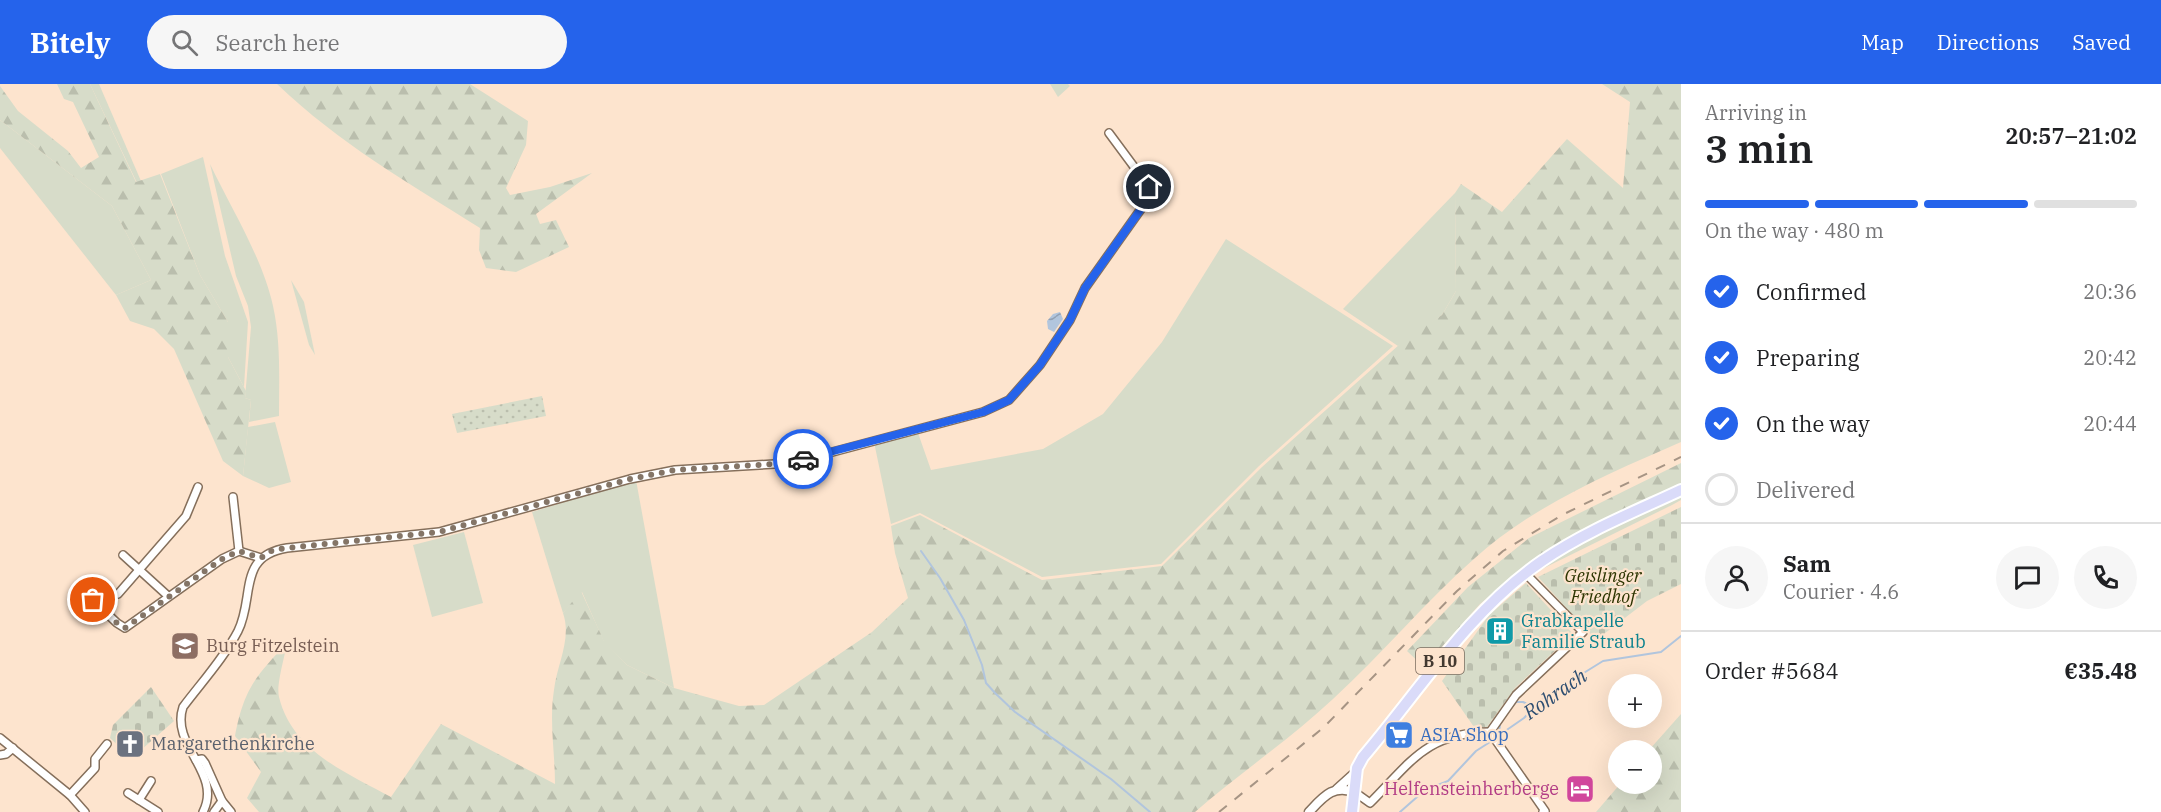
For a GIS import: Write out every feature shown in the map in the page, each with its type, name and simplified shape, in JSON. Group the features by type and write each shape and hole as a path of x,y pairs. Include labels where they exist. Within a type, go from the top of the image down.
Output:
{"main road":[{"name":"B 10","path":"1353,810 1357,771 1364,757 1452,646 1486,609 1565,546 1681,490"}],"street":[{"path":"203,812 207,803 206,777 186,741 180,719 183,708 238,631 246,603 250,576 261,558 273,550 439,532 630,479 675,470 791,463 915,428 983,412 1009,400 1040,365 1070,320 1085,288 1141,209 1149,187 1109,133"},
{"path":"118,594 186,516 198,487"},
{"path":"233,497 239,551"},
{"path":"81,589 125,628 222,559 239,551 261,558"},
{"path":"123,555 168,596"},
{"path":"1337,789 1356,793 1370,803 1421,752 1437,741 1448,736 1490,732 1516,695 1583,632 1528,576"},
{"path":"1490,732 1544,811"},
{"path":"0,738 70,795 85,812"},
{"path":"70,795 95,768 95,759 107,744"},
{"path":"0,754 6,754 13,748"},
{"path":"196,760 201,759 205,763 222,801 231,812"},
{"path":"1308,812 1357,771"},
{"path":"139,800 151,781"},
{"path":"128,793 158,812"},
{"path":"214,812 222,801"}],"green space":[{"path":"57,84 90,84 136,182 160,174 200,275 228,322 228,357 246,391 245,398 251,400 243,476 223,461 174,349 154,329 130,321 116,295 151,280 112,206 0,120 0,86 18,111 68,151 81,168 99,157 73,102 64,99"},
{"path":"90,84 99,84 141,181 137,183"},
{"path":"277,84 470,84 528,121 526,145 506,188 510,195 550,187 592,173 536,214 540,224 556,220 569,247 516,272 486,268 479,250 480,228 350,144"},
{"path":"1050,84 1068,84 1070,86 1058,97"},
{"path":"1602,84 1681,84 1681,442 1547,506 1498,539 1457,575 1333,699 1195,812 259,812 247,798 261,772 235,736 242,706 259,675 287,643 278,692 286,716 296,732 323,758 391,797 441,724 555,784 552,714 556,680 565,642 563,613 581,591 604,641 627,665 674,688 739,706 764,705 872,632 908,598 895,553 891,526 920,515 1042,580 1162,566 1262,467 1409,336 1442,315 1456,291 1455,193 1461,184 1502,212 1567,139 1623,188 1630,102"},
{"path":"0,120 112,206 151,280 116,295 0,148"},
{"path":"203,157 225,256 248,322 244,387 228,357 228,322 200,275 161,174"},
{"path":"210,164 262,270 273,306 279,361 279,416 249,422 251,400 245,398 251,327 248,306 236,276"},
{"path":"1455,193 1456,291 1442,315 1398,346 1343,309"},
{"path":"1226,239 1393,346 1259,466 1161,564 1042,577 920,513 891,524 874,442 918,433 931,470 1043,449 1103,414 1162,342"},
{"path":"291,280 304,302 315,355 309,345"},
{"path":"542,396 546,416 457,433 452,414"},
{"path":"275,422 291,482 269,488 243,476 248,427"},
{"path":"1681,463 1681,485 1539,556 1480,604 1424,667 1407,651 1468,587 1529,538"},
{"path":"636,480 674,688 627,665 604,642 582,592 563,613 532,512"},
{"path":"1681,496 1681,500 1672,505 1542,569 1541,567 1574,547"},
{"name":"Geislinger Friedhof","path":"1681,507 1681,584 1647,601 1596,640 1538,577"},
{"path":"464,532 483,603 432,617 413,545"},
{"name":"Geislinger Friedhof","path":"1526,583 1573,634 1515,688 1487,727 1474,727 1442,681 1489,615"},
{"path":"151,687 174,721 132,758 110,738 113,725"},
{"path":"1681,714 1681,812 1596,812 1612,794 1662,794 1662,740 1658,740"}],"water":[{"path":"1060,312 1063,319 1054,332 1048,329 1047,321 1053,314"}],"waterway":[{"path":"921,551 940,578 964,620 982,665 986,683 1015,712 1111,779 1150,812"},
{"name":"Rohrach","path":"1498,736 1524,718 1545,697 1603,661 1661,652 1681,636"},
{"path":"1511,708 1516,702 1523,702 1534,707"},
{"path":"1499,735 1500,724 1506,715"},
{"name":"Rohrach","path":"1400,812 1425,790 1448,781 1476,751 1490,742"}],"railway":[{"path":"1219,812 1323,728 1457,591 1503,551 1562,515 1681,457"}],"way so far":[{"path":"93,600 125,628 222,559 239,551 261,558 273,550 439,532 630,479 675,470 791,463 803,459"}],"place":[{"name":"Grabkapelle Familie Straub","path":"1500,631"},
{"name":"Burg Fitzelstein","path":"185,646"},
{"name":"ASIA Shop","path":"1399,735"},
{"name":"Margarethenkirche","path":"130,744"},
{"name":"Helfensteinherberge","path":"1580,789"}],"route":[{"path":"803,459 983,412 1009,400 1040,365 1070,320 1085,288 1141,209 1149,187"}]}
